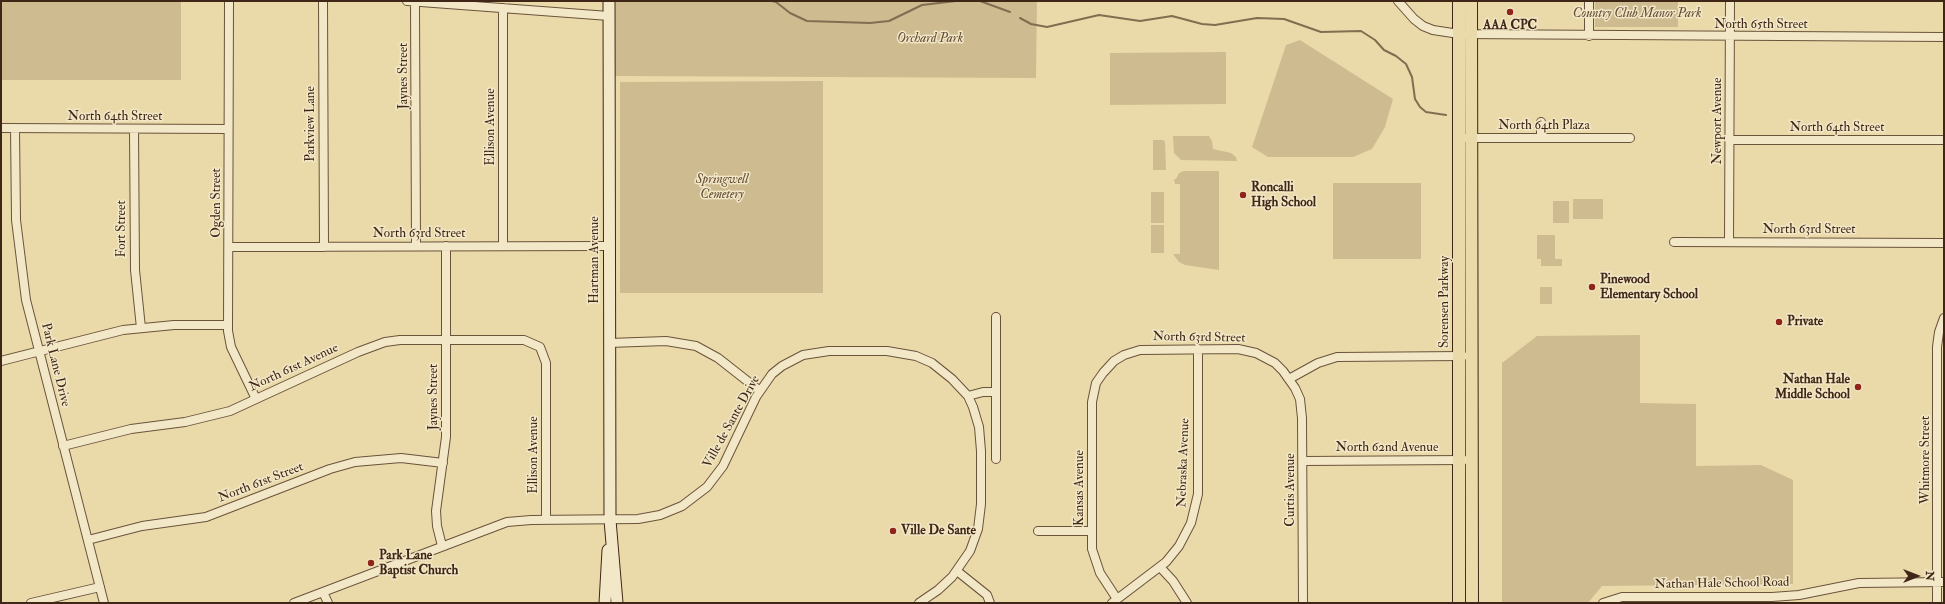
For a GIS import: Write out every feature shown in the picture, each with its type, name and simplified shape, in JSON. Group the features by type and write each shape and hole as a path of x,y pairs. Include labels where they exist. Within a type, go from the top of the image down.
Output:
{"main road":[{"name":"Hartman Avenue","path":"609,1 610,520 617,603"},
{"name":"Sorensen Parkway","path":"1459,1 1459,603"},
{"name":"Sorensen Parkway","path":"1471,1 1472,603"},
{"name":"Hartman Avenue","path":"605,603 605,573 610,520"}],"street":[{"name":"Ogden Street","path":"229,1 228,325 231,347 256,399"},
{"name":"Parkview Lane","path":"323,1 324,247"},
{"path":"411,1 609,16"},
{"name":"Jaynes Street","path":"411,1 416,246"},
{"name":"North 65th Street","path":"1398,1 1414,19 1423,26 1433,30 1458,34 1730,37 1944,37"},
{"path":"1589,1 1589,36"},
{"name":"Newport Avenue","path":"1729,242 1730,1"},
{"name":"Ellison Avenue","path":"503,8 503,246"},
{"path":"1541,122 1541,138"},
{"name":"North 64th Street","path":"1,128 228,129"},
{"name":"Park Lane Drive","path":"15,128 18,240 26,300 104,603"},
{"name":"Fort Street","path":"134,129 134,270 141,328"},
{"name":"North 64th Plaza","path":"1458,138 1630,138"},
{"name":"North 64th Street","path":"1730,140 1944,140"},
{"name":"North 63rd Street","path":"1674,242 1944,243"},
{"name":"Jaynes Street","path":"442,546 437,526 436,511 446,437 446,246"},
{"name":"North 63rd Street","path":"229,248 609,246"},
{"path":"996,317 996,459"},
{"name":"Whitmore Street","path":"1937,603 1941,582 1938,347 1939,332 1944,318"},
{"path":"1,361 107,334 141,328 174,325 228,325"},
{"name":"North 61st Avenue","path":"64,446 131,429 207,418 230,411 373,346 400,340 524,340 538,345"},
{"path":"609,343 666,341 696,346 718,358 760,390"},
{"name":"Ellison Avenue","path":"538,345 543,351 546,363 546,519"},
{"name":"Nebraska Avenue","path":"1114,601 1160,567 1173,554 1184,539 1191,523 1196,506 1198,477 1198,349"},
{"name":"North 63rd Street","path":"1107,367 1119,357 1140,350 1238,349 1256,353 1275,363 1289,379"},
{"name":"Ville de Sante Drive","path":"294,603 498,525 518,521 546,519 638,519 660,515 682,506 701,494 724,466 760,390 772,374 782,366 803,355 829,350 887,351 908,354 932,363 952,379 968,396 973,407 980,435 981,504 976,537 966,559 957,571 938,590 919,603"},
{"path":"1289,379 1318,363 1337,357 1471,356"},
{"name":"Kansas Avenue","path":"1107,367 1096,383 1092,402 1092,549 1096,565 1114,601"},
{"name":"Curtis Avenue","path":"1289,379 1295,388 1301,406 1303,461 1303,603"},
{"path":"968,396 983,392 996,392"},
{"name":"North 61st Street","path":"88,540 142,526 206,517 330,469 356,462 401,458 443,463"},
{"name":"North 62nd Avenue","path":"1303,461 1472,460"},
{"path":"1038,531 1092,531"},
{"path":"1160,567 1173,581 1186,603"},
{"path":"957,571 987,596 990,603"},
{"name":"Nathan Hale School Road","path":"1603,603 1622,597 1786,596 1859,583 1941,582"},
{"path":"32,603 100,587"},
{"path":"323,592 328,603"}],"green space":[{"path":"1,1 181,1 181,80 1,80"},
{"name":"Orchard Park","path":"613,1 1037,1 1036,78 613,76"},
{"name":"Country Club Manor Park","path":"1595,1 1678,1 1678,27 1595,27"},
{"path":"1300,40 1393,99 1385,127 1372,149 1353,157 1268,157 1252,147 1286,45"},
{"path":"1226,52 1226,104 1110,105 1110,53"},
{"name":"Springwell Cemetery","path":"823,81 823,293 620,293 620,82"},
{"path":"1173,136 1209,136 1212,141 1213,149 1231,153 1236,157 1237,161 1181,160 1174,153"},
{"path":"1153,140 1163,140 1165,142 1166,170 1153,170"},
{"path":"1184,171 1219,171 1219,270 1185,265 1179,262 1173,254 1180,254 1180,184 1175,184 1174,179 1176,179 1179,173"},
{"path":"1333,183 1421,183 1421,259 1333,259"},
{"path":"1151,192 1164,192 1164,223 1151,223"},
{"path":"1573,199 1603,199 1603,219 1573,219"},
{"path":"1553,201 1569,201 1569,223 1553,223"},
{"path":"1151,225 1164,225 1164,253 1151,253"},
{"path":"1537,235 1555,235 1555,259 1562,259 1562,266 1541,266 1541,259 1537,259"},
{"path":"1540,287 1552,287 1552,304 1540,304"},
{"path":"1640,335 1640,403 1696,404 1696,466 1761,465 1793,480 1793,584 1602,586 1588,603 1502,603 1502,363 1537,336"}],"waterway":[{"path":"744,1 752,1"},
{"path":"772,1 776,2 790,13 807,21 870,23 889,21 922,5 956,1"},
{"path":"980,1 1010,12"},
{"path":"1020,18 1031,24 1047,27 1099,15 1140,21 1172,16 1202,24 1215,25 1257,18 1284,19 1321,32 1361,31 1375,40 1384,50 1396,56 1406,64 1412,77 1415,99 1420,107 1426,112 1446,115"}],"place":[{"name":"AAA CPC","path":"1510,12"},
{"name":"Roncalli High School","path":"1243,195"},
{"name":"Pinewood Elementary School","path":"1592,287"},
{"name":"Private","path":"1779,322"},
{"name":"Nathan Hale Middle School","path":"1858,387"},
{"name":"Ville De Sante","path":"893,531"},
{"name":"Park Lane Baptist Church","path":"371,563"}]}
